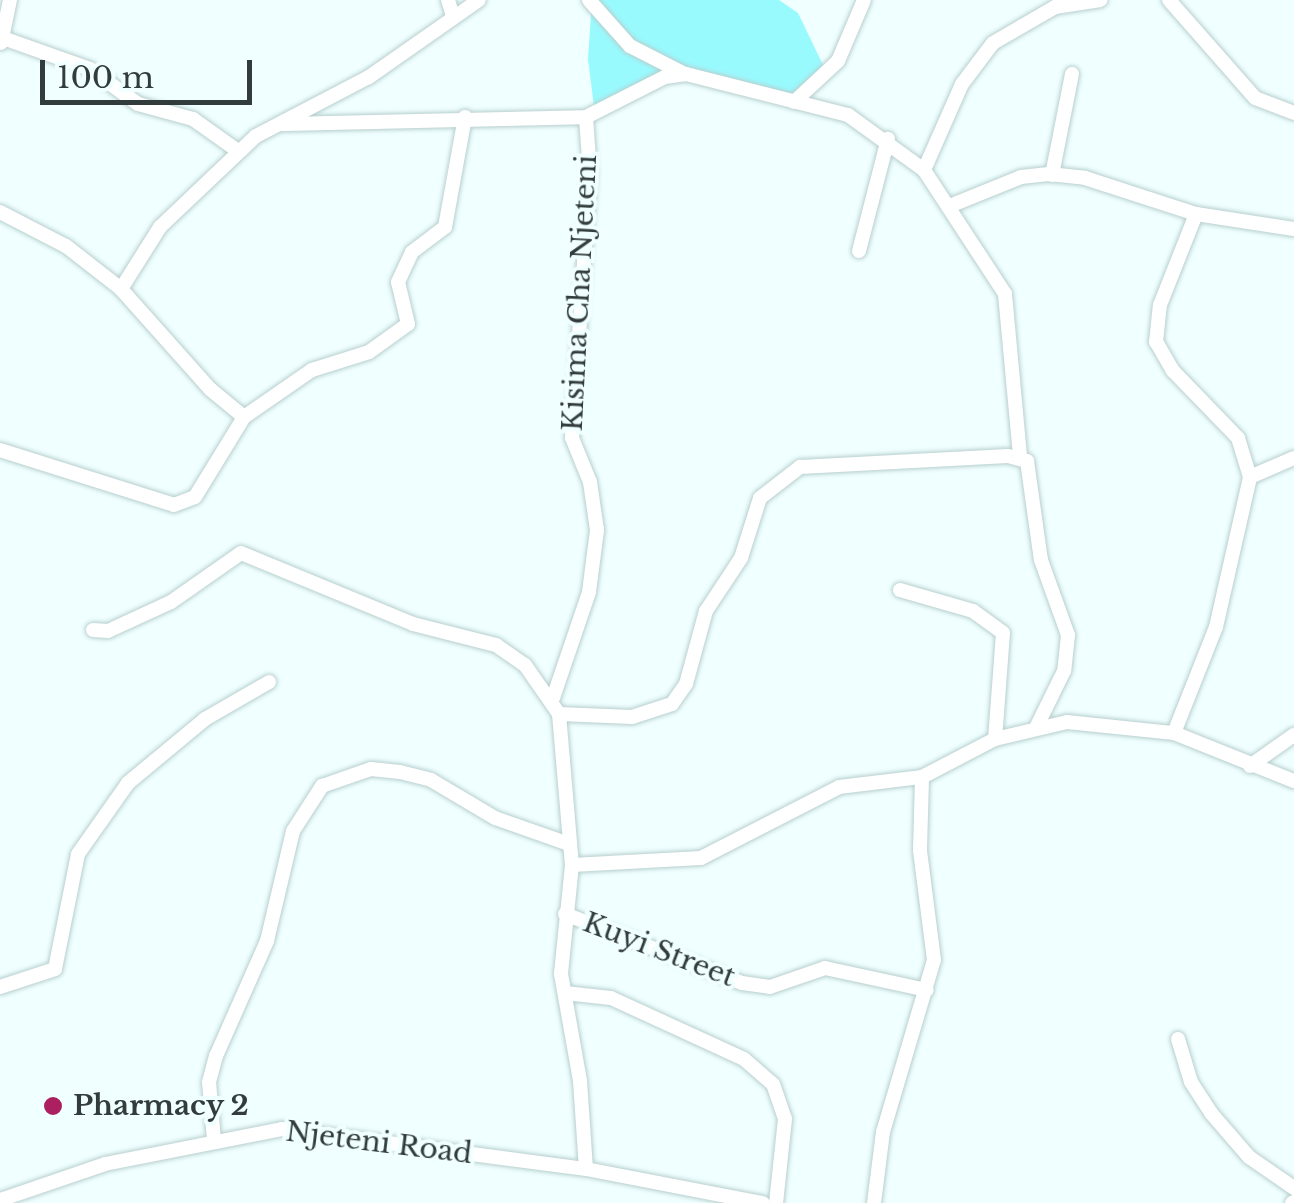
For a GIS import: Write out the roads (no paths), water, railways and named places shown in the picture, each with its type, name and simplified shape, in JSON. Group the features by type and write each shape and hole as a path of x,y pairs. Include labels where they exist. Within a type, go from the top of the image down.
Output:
{"street":[{"path":"10,0 1,41 90,69 138,104 193,120 238,151"},
{"path":"448,0 453,16"},
{"path":"122,289 160,227 238,151 369,77 479,0"},
{"path":"589,0 630,46 686,74 848,115 888,139 924,170 952,205 1005,294 1020,457"},
{"path":"794,102 838,60 864,0"},
{"path":"924,170 976,61 993,43 1056,4 1100,0"},
{"path":"1169,0 1255,98 1294,113"},
{"path":"282,124 586,117 666,77 686,74"},
{"path":"1052,174 1072,74"},
{"path":"0,450 184,504 244,417 312,370 369,352 408,324 398,282 412,252 445,227 465,117"},
{"name":"Kisima Cha Njeteni","path":"552,698 589,592 597,530 590,482 572,438 587,232 586,117"},
{"path":"859,251 888,139"},
{"path":"952,205 1021,176 1052,174 1085,178 1196,214 1294,229"},
{"path":"0,212 66,246 122,289 210,390 244,417"},
{"path":"1174,733 1216,627 1250,477 1238,438 1172,371 1156,342 1160,305 1196,214"},
{"path":"559,714 632,717 672,704 686,684 706,611 741,558 760,498 800,467 1020,457 1028,460 1042,560 1070,655 1036,728"},
{"path":"1250,477 1294,458"},
{"path":"94,630 108,632 171,602 241,553 413,624 496,646 526,665 552,698 559,714 572,865 566,914 565,994 586,1170"},
{"path":"900,590 973,611 1003,633 996,738"},
{"path":"0,987 56,969 78,854 118,794 205,720 269,682"},
{"path":"572,865 701,858 838,787 922,777 996,738 1036,728 1101,721 1174,733 1294,782"},
{"path":"1250,766 1294,735"},
{"path":"214,1140 209,1082 216,1056 267,940 293,831 322,786 371,769 400,772 432,780 495,818 569,844"},
{"path":"874,1203 883,1132 934,960 920,850 922,777"},
{"name":"Kuyi Street","path":"566,914 742,983 770,986 825,968 927,990"},
{"path":"565,994 611,998 744,1059 773,1084 785,1119 776,1203"},
{"path":"1178,1039 1190,1082 1211,1113 1249,1156 1294,1188"},
{"name":"Njeteni Road","path":"0,1200 106,1164 282,1129 327,1132 586,1170 763,1203"}],"place":[{"name":"Pharmacy 2","path":"53,1106"}]}
